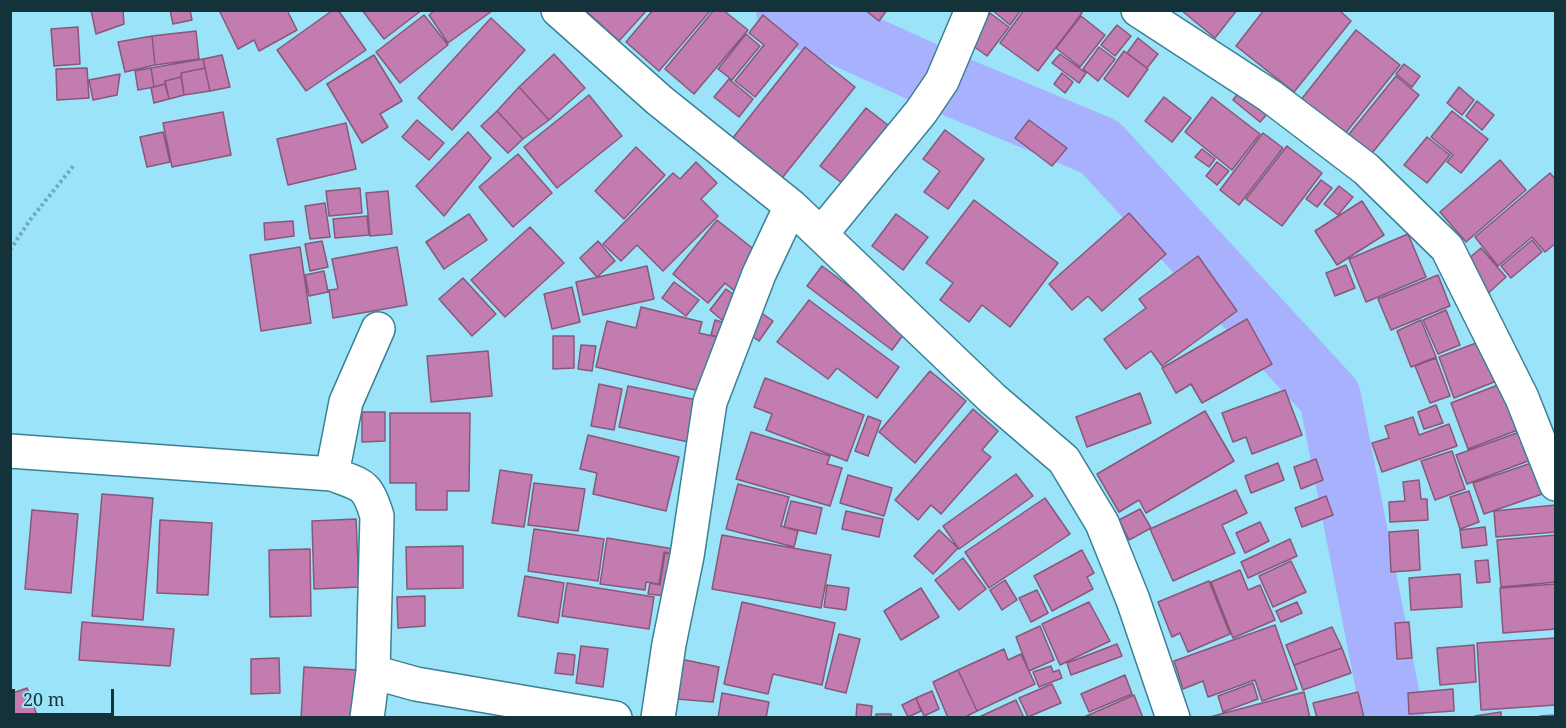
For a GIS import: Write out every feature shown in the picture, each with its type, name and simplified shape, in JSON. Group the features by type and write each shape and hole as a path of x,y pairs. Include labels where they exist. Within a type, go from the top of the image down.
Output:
{"street":[{"path":"558,10 659,100 791,206 993,399 1064,460 1102,523 1133,600 1173,717"},
{"path":"821,234 927,104 942,81 972,10"},
{"path":"1138,10 1270,96 1366,169 1447,248 1522,398 1556,484"},
{"path":"658,717 669,644 687,556 710,402 759,274 791,206"},
{"path":"332,474 346,402 378,329"},
{"path":"10,452 332,474 358,484 370,493 377,516 373,672 367,717"},
{"path":"373,672 416,684 615,717"}],"path":[{"path":"10,250 30,220 75,164"}],"building":[{"path":"91,10 123,10 124,24 96,34"},
{"path":"170,10 190,10 192,20 173,24"},
{"path":"219,10 287,10 297,30 259,51 254,40 238,49"},
{"path":"333,10 338,10 366,50 306,91 277,50"},
{"path":"362,10 422,10 384,39"},
{"path":"435,10 492,11 448,43 429,15"},
{"path":"585,10 647,10 619,41"},
{"path":"653,10 711,10 659,71 626,42"},
{"path":"714,10 723,10 748,30 694,94 665,69"},
{"path":"865,10 887,10 879,21"},
{"path":"992,10 1021,10 1010,25"},
{"path":"1024,10 1079,10 1082,13 1038,71 1000,43"},
{"path":"1181,10 1237,10 1215,38"},
{"path":"1264,10 1339,10 1351,21 1294,92 1236,46"},
{"path":"990,13 1009,27 987,56 969,43"},
{"path":"424,15 448,45 400,83 376,52"},
{"path":"763,15 798,44 755,97 735,81 764,45 749,33"},
{"path":"1081,16 1105,35 1080,67 1056,48"},
{"path":"491,18 525,50 452,130 418,98"},
{"path":"1117,25 1131,36 1115,56 1101,45"},
{"path":"78,27 80,64 54,66 51,29"},
{"path":"1356,30 1400,65 1344,135 1300,101"},
{"path":"196,31 199,59 155,65 152,36"},
{"path":"746,34 760,46 732,80 718,69"},
{"path":"152,36 155,65 125,72 118,42"},
{"path":"1138,38 1158,54 1147,68 1127,53"},
{"path":"805,47 855,87 782,178 732,139"},
{"path":"1099,47 1115,59 1098,81 1083,69"},
{"path":"1124,51 1148,69 1128,97 1104,79"},
{"path":"554,54 585,88 549,120 519,87"},
{"path":"1060,54 1086,73 1079,83 1052,63"},
{"path":"222,55 230,87 210,91 203,59"},
{"path":"374,55 402,101 380,114 388,127 362,143 327,84"},
{"path":"203,59 205,68 181,73 181,77 165,81 165,84 154,87 151,68"},
{"path":"1404,64 1420,76 1412,87 1396,74"},
{"path":"87,68 89,98 57,100 56,69"},
{"path":"151,68 154,87 138,90 135,71"},
{"path":"205,68 210,91 184,95 181,73"},
{"path":"1062,73 1073,82 1065,93 1054,84"},
{"path":"120,74 117,95 93,100 89,80"},
{"path":"1396,76 1419,95 1364,163 1341,144"},
{"path":"181,77 184,95 169,99 165,81"},
{"path":"729,79 753,99 739,117 714,97"},
{"path":"165,84 169,99 154,103 151,88"},
{"path":"519,87 549,120 523,139 497,111"},
{"path":"1459,87 1474,100 1462,115 1447,103"},
{"path":"1241,89 1269,112 1260,122 1233,100"},
{"path":"589,95 622,136 557,188 524,147"},
{"path":"1164,97 1191,118 1172,142 1145,121"},
{"path":"1212,97 1260,134 1232,170 1185,132"},
{"path":"1477,101 1494,115 1482,130 1466,116"},
{"path":"866,108 893,129 847,187 820,166"},
{"path":"497,111 523,139 508,153 481,126"},
{"path":"1452,111 1488,139 1461,173 1447,162 1453,155 1431,137"},
{"path":"223,112 231,155 172,167 163,123"},
{"path":"417,120 444,143 429,160 402,137"},
{"path":"1029,120 1067,148 1052,166 1015,138"},
{"path":"346,123 356,169 288,185 277,139"},
{"path":"945,130 984,159 948,209 924,192 940,171 923,159"},
{"path":"163,132 170,162 147,167 140,137"},
{"path":"468,132 491,158 444,216 416,186"},
{"path":"1263,133 1283,148 1239,205 1220,190"},
{"path":"1427,137 1450,155 1427,183 1404,165"},
{"path":"1287,146 1322,173 1282,226 1246,199"},
{"path":"636,147 665,175 624,219 595,191"},
{"path":"1202,149 1215,159 1209,167 1195,157"},
{"path":"518,154 552,193 513,227 479,187"},
{"path":"1500,160 1526,190 1466,242 1440,212"},
{"path":"696,162 717,183 701,199 718,216 663,271 637,245 621,261 603,244 673,173 680,179"},
{"path":"1217,162 1229,171 1217,185 1206,176"},
{"path":"1550,173 1556,180 1556,243 1545,252 1532,237 1498,266 1475,237"},
{"path":"1321,180 1332,188 1317,207 1306,199"},
{"path":"1339,186 1353,197 1338,215 1324,204"},
{"path":"360,188 362,213 329,216 326,191"},
{"path":"388,191 392,234 370,236 366,193"},
{"path":"974,200 1058,263 1010,327 982,305 969,322 940,300 953,283 926,263"},
{"path":"1362,201 1384,235 1337,265 1315,231"},
{"path":"325,203 330,237 310,239 305,206"},
{"path":"1129,213 1166,254 1102,311 1088,296 1072,310 1049,284"},
{"path":"469,214 487,240 444,269 426,242"},
{"path":"896,214 928,237 903,270 872,246"},
{"path":"367,216 369,235 335,238 333,219"},
{"path":"717,220 766,259 738,294 725,283 708,303 673,274"},
{"path":"293,221 294,236 265,240 264,223"},
{"path":"530,227 564,263 505,317 471,280"},
{"path":"1408,234 1426,277 1366,302 1349,259"},
{"path":"1532,240 1542,252 1511,278 1501,266"},
{"path":"322,241 328,267 310,271 305,244"},
{"path":"598,241 615,261 597,277 580,258"},
{"path":"300,247 311,323 261,331 250,255"},
{"path":"397,247 407,305 333,318 329,290 338,289 332,259"},
{"path":"1481,248 1506,277 1485,296 1460,266"},
{"path":"1198,256 1237,311 1162,366 1151,351 1126,369 1104,339 1146,308 1139,299"},
{"path":"1346,265 1355,288 1335,296 1326,273"},
{"path":"647,266 654,299 583,315 576,282"},
{"path":"822,266 907,330 892,350 807,286"},
{"path":"324,271 328,292 309,296 305,275"},
{"path":"1438,275 1450,306 1391,330 1378,299"},
{"path":"463,278 496,314 472,336 439,299"},
{"path":"674,282 699,300 686,316 662,298"},
{"path":"572,287 580,322 552,329 544,294"},
{"path":"726,289 738,298 722,320 710,310"},
{"path":"809,300 899,367 877,398 837,368 828,379 777,342"},
{"path":"641,307 702,322 699,333 717,337 704,392 596,367 607,321 636,328"},
{"path":"1446,310 1460,345 1438,354 1423,320"},
{"path":"760,312 773,321 759,341 746,332"},
{"path":"1247,319 1272,364 1202,403 1191,384 1176,393 1162,368"},
{"path":"715,320 736,326 732,341 711,335"},
{"path":"1421,320 1436,357 1411,367 1397,331"},
{"path":"553,336 574,336 574,368 553,369"},
{"path":"1484,340 1499,380 1454,398 1439,357"},
{"path":"581,345 596,346 592,371 578,369"},
{"path":"488,351 492,396 431,402 427,356"},
{"path":"1436,358 1450,396 1430,403 1415,366"},
{"path":"930,371 966,401 915,463 879,432"},
{"path":"765,378 864,415 847,461 766,430 772,414 754,407"},
{"path":"1506,382 1523,428 1468,449 1451,403"},
{"path":"599,384 622,389 614,430 591,426"},
{"path":"628,386 702,401 693,443 619,427"},
{"path":"1285,390 1302,435 1252,454 1246,437 1233,442 1222,413"},
{"path":"1140,393 1151,423 1087,447 1076,417"},
{"path":"1436,405 1443,423 1424,429 1418,412"},
{"path":"973,409 998,431 982,450 991,457 941,514 931,505 918,520 895,500"},
{"path":"1205,411 1234,461 1146,513 1139,500 1119,512 1097,474"},
{"path":"362,412 385,412 385,441 362,442"},
{"path":"390,413 470,413 469,491 447,491 447,510 416,510 416,483 390,483"},
{"path":"868,416 881,421 868,456 855,451"},
{"path":"1413,417 1419,435 1449,424 1457,446 1382,472 1372,443 1389,438 1385,426"},
{"path":"1525,430 1536,458 1467,484 1456,455"},
{"path":"751,432 830,456 827,464 842,468 830,506 736,479"},
{"path":"588,435 679,457 666,511 593,494 597,473 580,469"},
{"path":"1452,451 1465,489 1435,500 1421,461"},
{"path":"1316,459 1323,480 1301,489 1294,467"},
{"path":"1540,460 1551,491 1484,514 1473,483"},
{"path":"1278,463 1284,480 1251,493 1245,476"},
{"path":"500,470 532,475 524,527 492,523"},
{"path":"1016,474 1033,496 959,549 943,526"},
{"path":"848,475 892,488 884,516 840,503"},
{"path":"1419,480 1421,499 1427,499 1428,520 1390,522 1389,502 1405,501 1403,482"},
{"path":"534,483 585,489 578,531 528,525"},
{"path":"738,484 789,497 781,526 798,531 794,547 726,529"},
{"path":"1236,490 1247,513 1222,525 1235,553 1173,581 1150,529"},
{"path":"1469,491 1479,522 1460,529 1450,497"},
{"path":"102,494 153,498 143,620 92,616"},
{"path":"1326,496 1333,515 1302,527 1295,508"},
{"path":"1045,498 1070,534 989,588 965,552"},
{"path":"791,501 822,508 816,534 784,527"},
{"path":"1556,505 1556,532 1496,537 1494,511"},
{"path":"1140,509 1151,528 1129,540 1119,520"},
{"path":"32,510 78,514 71,593 25,589"},
{"path":"846,511 883,519 879,537 842,529"},
{"path":"356,519 359,587 314,589 312,521"},
{"path":"160,520 212,523 208,595 157,593"},
{"path":"1260,522 1269,541 1245,553 1236,533"},
{"path":"1485,527 1487,545 1462,548 1460,530"},
{"path":"534,529 604,539 598,581 528,571"},
{"path":"939,530 958,548 933,574 914,556"},
{"path":"1418,530 1420,570 1391,572 1389,532"},
{"path":"722,535 831,555 821,608 712,589"},
{"path":"1556,535 1556,582 1501,587 1497,540"},
{"path":"607,538 674,549 672,554 664,552 659,584 646,582 645,590 600,584"},
{"path":"1290,539 1297,556 1248,578 1241,562"},
{"path":"463,546 463,588 407,589 406,547"},
{"path":"310,549 311,616 270,617 269,550"},
{"path":"1082,550 1094,573 1087,577 1093,589 1052,611 1034,576"},
{"path":"665,553 681,555 674,597 648,594 650,583 660,585"},
{"path":"963,558 986,589 959,610 935,580"},
{"path":"1488,560 1490,582 1477,583 1475,561"},
{"path":"1291,561 1306,592 1273,607 1259,576"},
{"path":"1240,570 1248,590 1260,585 1275,620 1233,638 1211,582"},
{"path":"1460,574 1462,607 1411,610 1409,578"},
{"path":"525,576 564,583 558,623 518,616"},
{"path":"1005,580 1017,600 1002,610 990,590"},
{"path":"1209,581 1230,634 1188,652 1180,633 1172,637 1158,602"},
{"path":"567,583 654,597 649,629 562,616"},
{"path":"1556,584 1556,629 1503,633 1500,588"},
{"path":"827,585 849,588 846,610 824,607"},
{"path":"921,588 939,617 901,640 884,611"},
{"path":"1037,590 1048,613 1031,622 1019,598"},
{"path":"425,596 425,626 398,628 397,597"},
{"path":"742,602 835,623 822,685 773,674 768,694 724,684"},
{"path":"1089,602 1110,641 1060,665 1042,624"},
{"path":"1297,602 1302,613 1281,622 1276,611"},
{"path":"82,622 174,629 170,666 79,660"},
{"path":"1409,622 1412,658 1397,659 1395,623"},
{"path":"1275,625 1297,689 1262,701 1255,680 1208,697 1203,681 1183,689 1174,661"},
{"path":"1040,626 1054,660 1029,671 1016,637"},
{"path":"1332,627 1342,648 1294,665 1286,645"},
{"path":"839,634 860,639 846,693 825,688"},
{"path":"1556,638 1556,705 1481,710 1477,643"},
{"path":"1117,644 1122,656 1071,675 1067,663"},
{"path":"1474,645 1476,682 1440,685 1437,648"},
{"path":"581,646 608,649 603,687 576,683"},
{"path":"1342,648 1351,673 1303,690 1294,665"},
{"path":"1004,649 1008,660 1021,654 1035,684 977,711 958,670"},
{"path":"558,653 575,655 573,675 555,673"},
{"path":"671,657 719,667 713,702 665,698"},
{"path":"279,658 280,693 251,694 251,659"},
{"path":"1051,666 1053,672 1059,670 1062,678 1039,687 1033,672"},
{"path":"304,667 358,670 356,718 301,718"},
{"path":"958,670 977,711 963,718 948,718 933,682"},
{"path":"1125,675 1132,694 1089,712 1081,694"},
{"path":"1253,683 1258,699 1223,712 1218,696"},
{"path":"1052,684 1061,703 1028,717 1019,698"},
{"path":"27,688 38,718 10,718 10,694"},
{"path":"1453,689 1454,711 1409,714 1408,693"},
{"path":"932,691 939,709 924,716 916,698"},
{"path":"1304,692 1310,718 1206,718 1266,702"},
{"path":"1358,692 1364,718 1317,718 1313,703"},
{"path":"722,693 769,702 766,718 718,718"},
{"path":"1134,695 1143,718 1082,718 1091,714"},
{"path":"916,698 921,711 908,717 902,705"},
{"path":"1016,700 1024,718 977,718"},
{"path":"857,704 872,706 871,718 856,718"},
{"path":"1501,712 1501,718 1475,718 1475,716"},
{"path":"876,714 891,714 891,718 876,718"},
{"path":"1556,715 1556,718 1540,718 1540,716"}],"waterway":[{"path":"787,10 942,81 1100,147 1330,397 1393,718"}]}
